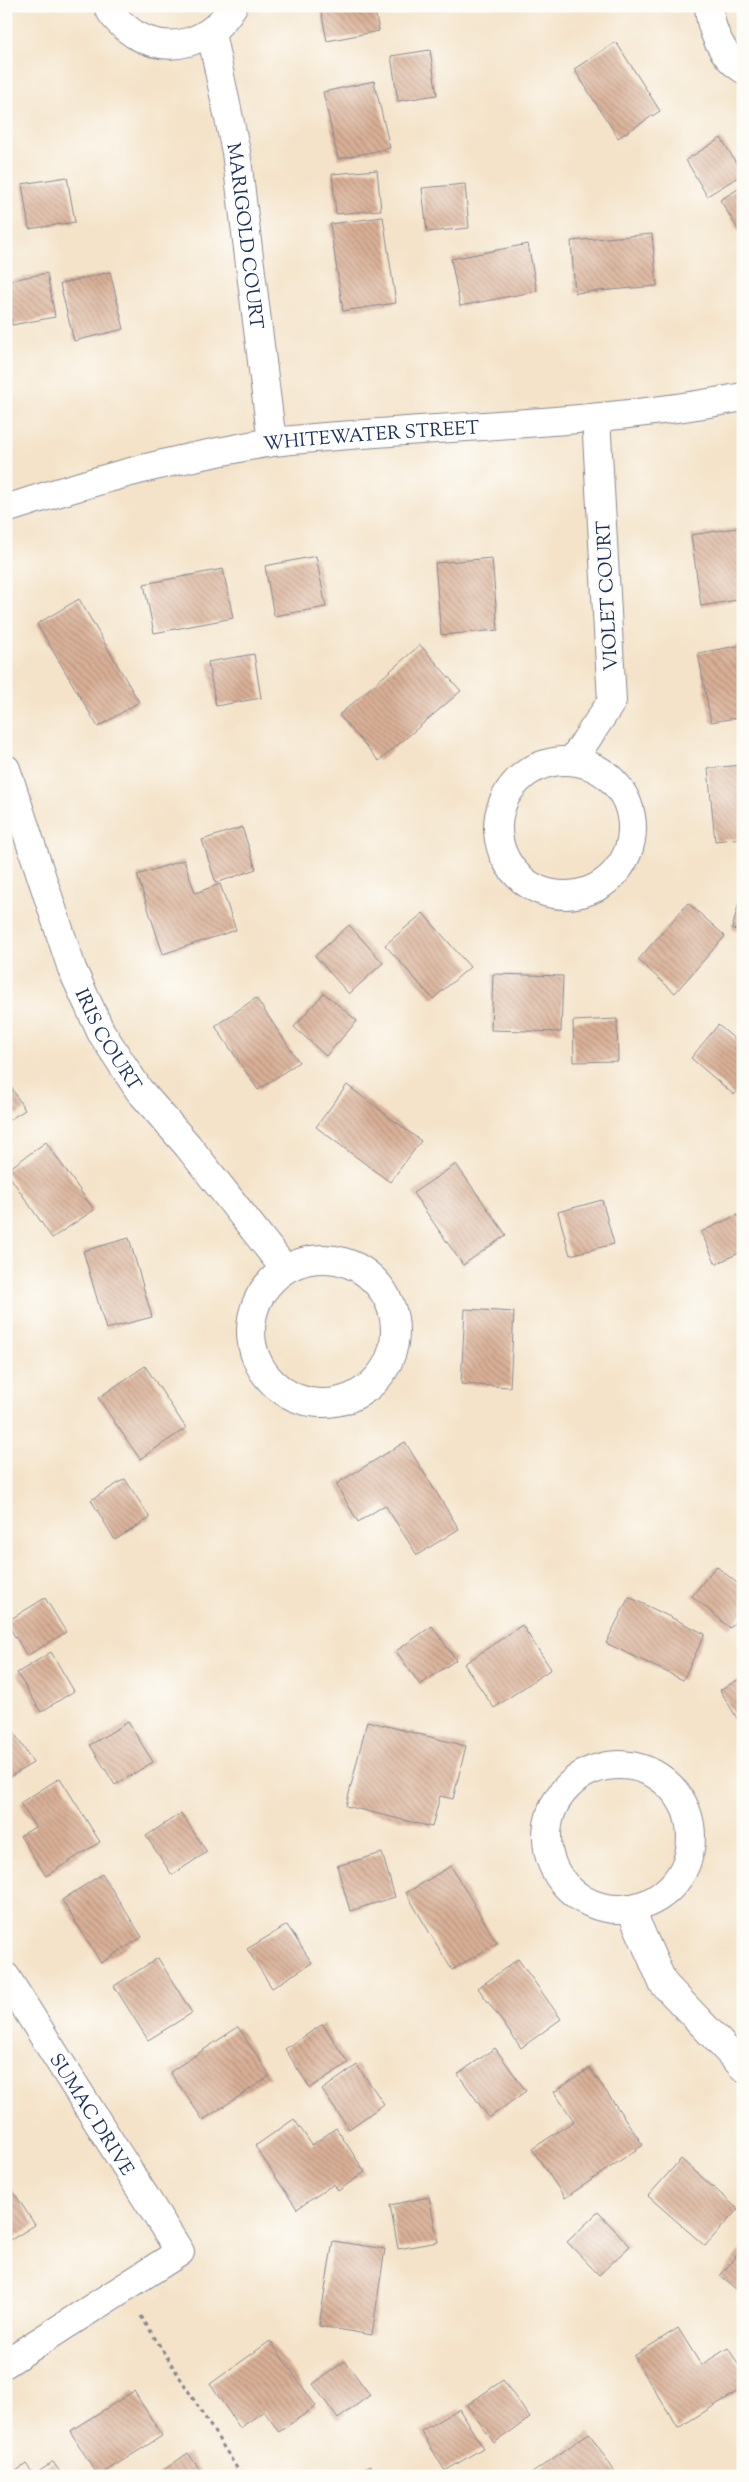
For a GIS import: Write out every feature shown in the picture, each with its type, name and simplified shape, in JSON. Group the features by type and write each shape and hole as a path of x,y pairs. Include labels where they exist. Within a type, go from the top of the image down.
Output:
{"street":[{"path":"108,6 124,27 144,40 166,45 189,43 210,33 225,19 233,6"},
{"path":"710,6 710,20 720,46 743,69"},
{"name":"MARIGOLD COURT","path":"210,33 236,152 272,442"},
{"name":"WHITEWATER STREET","path":"6,509 74,487 162,463 272,442 596,418 690,407 743,397"},
{"name":"VIOLET COURT","path":"572,761 612,701 596,418"},
{"path":"572,761 594,767 613,780 626,799 632,822 630,844 621,865 605,882 585,892 562,895 541,891 508,864 500,844 498,822 503,802 514,783 530,770 551,762 572,761"},
{"name":"IRIS COURT","path":"6,769 72,969 101,1032 139,1090 188,1146 285,1269"},
{"path":"330,1259 345,1263 372,1278 386,1297 394,1319 395,1342 383,1371 373,1383 354,1396 331,1403 307,1402 285,1392 266,1375 255,1354 250,1330 255,1306 267,1285 285,1269 307,1260 330,1259"},
{"path":"625,1764 648,1770 667,1782 682,1800 691,1822 692,1846 685,1868 672,1887 653,1901 630,1908 606,1908 583,1900 564,1884 552,1863 546,1839 550,1814 561,1792 579,1776 602,1766 625,1764"},
{"path":"630,1908 663,1983 743,2067"},
{"name":"SUMAC DRIVE","path":"6,1977 180,2252 124,2288"},
{"path":"6,2363 124,2288"}],"path":[{"path":"124,2288 242,2476"}],"building":[{"path":"320,6 374,6 379,31 327,41"},
{"path":"616,42 660,111 618,138 574,69"},
{"path":"430,50 437,95 398,101 391,56"},
{"path":"374,81 390,148 338,159 323,92"},
{"path":"721,138 743,174 707,196 686,160"},
{"path":"377,170 381,210 336,214 332,174"},
{"path":"67,177 75,222 29,229 22,184"},
{"path":"465,184 469,228 427,232 422,188"},
{"path":"743,186 743,237 720,200"},
{"path":"383,217 396,303 343,311 330,224"},
{"path":"652,234 657,286 575,293 571,241"},
{"path":"528,244 537,291 460,306 451,259"},
{"path":"110,272 124,329 74,341 60,284"},
{"path":"47,273 55,317 12,325 6,296 6,281"},
{"path":"743,527 743,599 701,606 691,535"},
{"path":"316,556 326,607 274,616 265,566"},
{"path":"492,558 498,630 441,635 435,563"},
{"path":"223,569 233,618 154,633 144,584"},
{"path":"79,599 139,702 98,727 37,624"},
{"path":"420,645 461,691 379,761 339,715"},
{"path":"743,645 743,717 711,722 698,653"},
{"path":"254,654 261,698 216,706 208,662"},
{"path":"743,765 743,838 715,841 708,768"},
{"path":"242,827 256,869 216,883 202,840"},
{"path":"184,860 195,893 220,884 236,930 163,954 137,875"},
{"path":"743,887 743,931 732,929"},
{"path":"688,903 725,936 675,993 638,960"},
{"path":"423,913 470,967 433,999 385,945"},
{"path":"349,925 383,963 349,994 315,956"},
{"path":"493,974 563,976 561,1032 491,1030"},
{"path":"324,993 357,1021 326,1056 294,1027"},
{"path":"256,998 299,1062 258,1090 215,1026"},
{"path":"617,1019 618,1061 574,1062 573,1021"},
{"path":"718,1025 743,1046 743,1084 734,1095 691,1058"},
{"path":"6,1079 25,1110 6,1122"},
{"path":"347,1085 421,1141 390,1182 316,1127"},
{"path":"46,1142 94,1210 52,1238 6,1171"},
{"path":"456,1164 506,1235 463,1265 413,1193"},
{"path":"602,1200 614,1244 570,1255 558,1212"},
{"path":"737,1215 743,1227 743,1251 716,1264 701,1232"},
{"path":"129,1238 152,1317 106,1329 83,1251"},
{"path":"465,1309 514,1312 510,1387 461,1384"},
{"path":"145,1366 186,1428 140,1459 98,1398"},
{"path":"405,1442 459,1529 417,1555 385,1505 358,1522 336,1484"},
{"path":"125,1479 150,1518 115,1540 91,1500"},
{"path":"716,1566 743,1588 743,1612 730,1628 692,1596"},
{"path":"629,1597 705,1634 683,1680 606,1643"},
{"path":"45,1598 66,1632 27,1656 6,1622"},
{"path":"522,1625 551,1669 494,1708 464,1664"},
{"path":"432,1626 456,1660 420,1685 396,1651"},
{"path":"51,1652 74,1691 41,1712 17,1673"},
{"path":"743,1677 743,1728 720,1690"},
{"path":"6,1720 33,1763 6,1779"},
{"path":"367,1721 466,1746 453,1799 440,1796 432,1827 346,1806"},
{"path":"128,1722 153,1762 115,1785 90,1745"},
{"path":"60,1778 100,1842 46,1876 20,1836 35,1827 20,1803"},
{"path":"181,1813 207,1852 172,1875 146,1836"},
{"path":"382,1853 395,1897 350,1911 337,1866"},
{"path":"451,1866 497,1943 452,1970 406,1893"},
{"path":"102,1874 142,1937 101,1963 62,1900"},
{"path":"287,1925 312,1963 272,1988 247,1949"},
{"path":"158,1958 192,2013 148,2040 114,1986"},
{"path":"518,1959 561,2019 521,2048 478,1988"},
{"path":"323,2024 348,2063 310,2088 285,2049"},
{"path":"238,2027 270,2076 203,2120 170,2072"},
{"path":"495,2048 526,2091 489,2118 458,2074"},
{"path":"357,2065 384,2104 349,2129 322,2090"},
{"path":"590,2068 643,2145 565,2198 532,2149 574,2121 554,2092"},
{"path":"294,2119 312,2145 336,2128 365,2172 338,2191 334,2184 297,2209 255,2146"},
{"path":"681,2159 738,2209 705,2246 648,2196"},
{"path":"6,2180 35,2225 6,2243"},
{"path":"429,2197 438,2242 398,2249 390,2205"},
{"path":"598,2212 630,2246 599,2275 567,2242"},
{"path":"333,2241 385,2249 372,2335 319,2326"},
{"path":"743,2247 743,2295 720,2276"},
{"path":"678,2328 701,2365 728,2348 743,2372 743,2388 678,2428 634,2356"},
{"path":"270,2341 316,2406 279,2432 264,2411 240,2428 210,2384"},
{"path":"345,2361 370,2395 338,2419 313,2384"},
{"path":"503,2380 530,2418 494,2443 467,2405"},
{"path":"134,2391 162,2436 98,2476 70,2431"},
{"path":"459,2409 483,2448 445,2471 421,2431"},
{"path":"589,2433 617,2475 528,2476"},
{"path":"188,2453 204,2476 159,2476 158,2474"},
{"path":"53,2462 63,2476 9,2476 26,2464 34,2475"},
{"path":"370,2465 376,2476 353,2476"}]}
